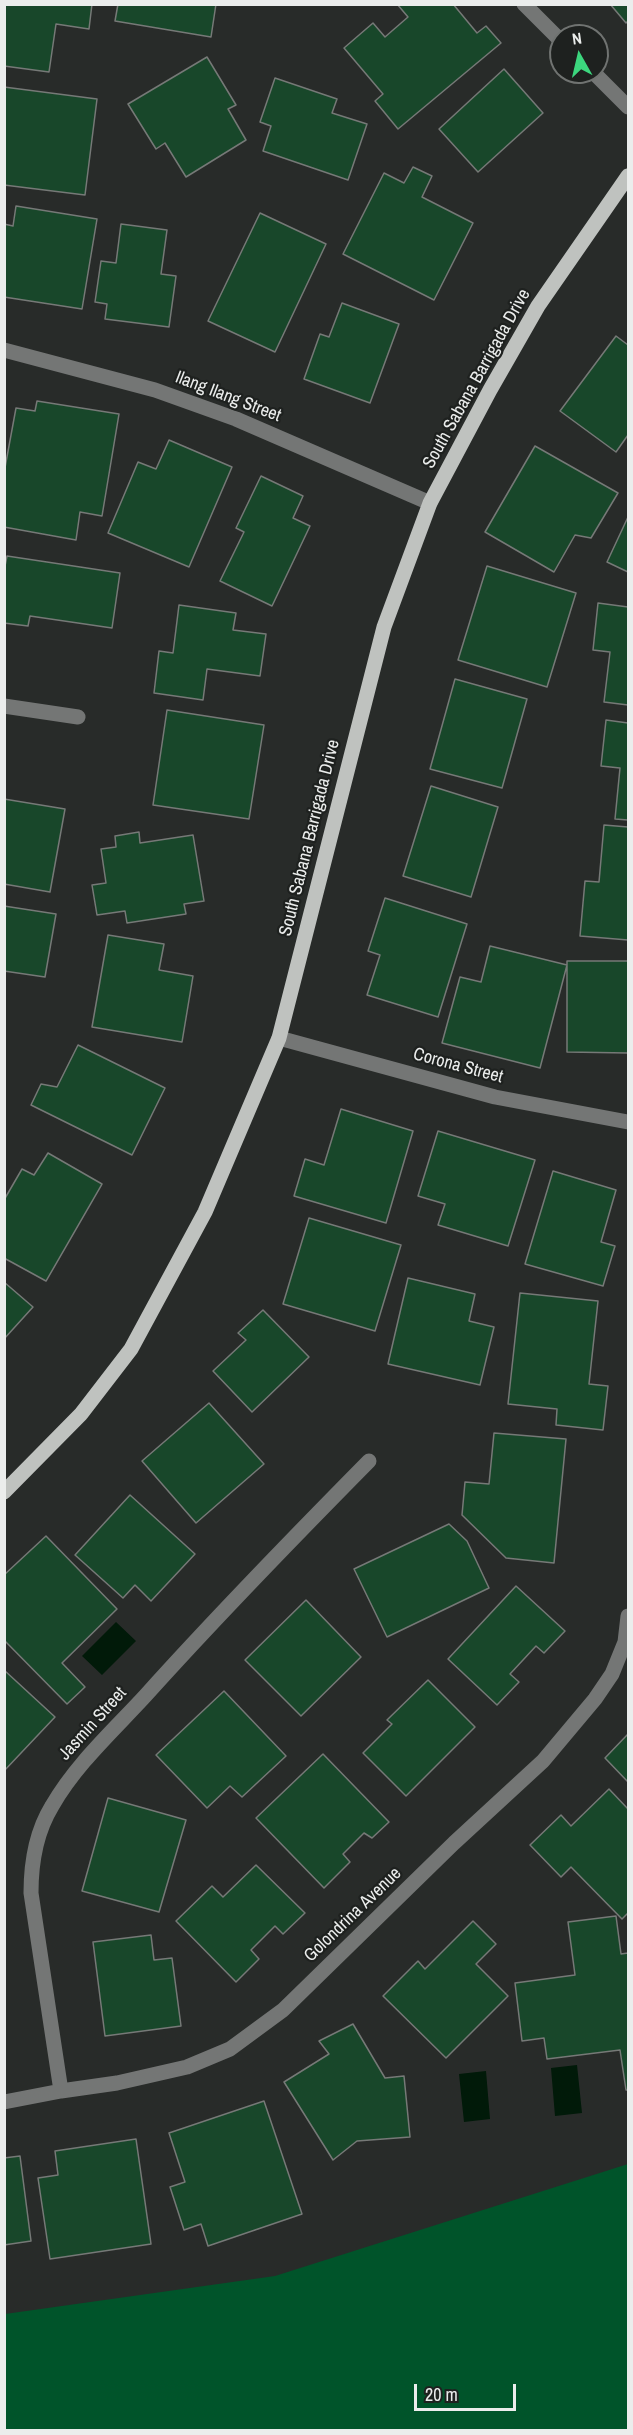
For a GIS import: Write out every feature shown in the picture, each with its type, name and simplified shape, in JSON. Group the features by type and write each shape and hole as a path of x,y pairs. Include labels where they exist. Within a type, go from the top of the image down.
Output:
{"main road":[{"name":"South Sabana Barrigada Drive","path":"4,1492 81,1414 131,1349 205,1212 279,1038 384,627 430,502 538,306 628,176"}],"street":[{"path":"525,4 549,28"},
{"path":"605,84 628,107"},
{"name":"Ilang Ilang Street","path":"4,350 155,390 236,419 430,502"},
{"path":"4,706 78,717"},
{"name":"Corona Street","path":"279,1038 495,1097 628,1122"},
{"name":"Jasmin Street","path":"61,2091 31,1893 31,1867 38,1840 51,1807 79,1768 220,1612 369,1461"},
{"name":"Golondrina Avenue","path":"4,2102 117,2083 187,2067 230,2049 283,2010 454,1843 543,1761 595,1700 612,1674 625,1642 628,1616"}],"green space":[{"path":"628,2164 628,2430 5,2430 5,2314 275,2276"}],"shaded area":[{"path":"116,1622 136,1641 102,1675 82,1656"},
{"path":"577,2065 582,2113 555,2116 551,2068"},
{"path":"486,2071 490,2119 464,2122 459,2074"}],"building":[{"path":"4,4 92,4 89,29 56,24 49,72 4,66"},
{"path":"118,4 216,4 211,37 115,21"},
{"path":"397,4 453,4 477,33 486,26 501,43 398,129 375,101 383,94 344,48 373,23 385,37 408,17"},
{"path":"610,4 628,4 626,23"},
{"path":"207,57 236,105 228,109 246,140 186,177 165,143 156,149 128,104"},
{"path":"504,69 543,113 478,172 439,129"},
{"path":"275,78 337,99 332,113 367,124 348,180 263,151 271,126 260,122"},
{"path":"4,87 97,99 85,195 4,185"},
{"path":"413,167 432,176 422,197 473,223 434,300 343,254 384,173 404,183"},
{"path":"16,206 97,219 82,309 4,297 4,224 13,226"},
{"path":"260,213 326,244 275,352 208,321"},
{"path":"121,224 167,230 161,274 176,276 169,327 105,319 107,304 95,302 101,261 116,263"},
{"path":"342,303 399,324 370,403 304,379 320,334 329,337"},
{"path":"616,336 628,345 628,435 616,452 560,411"},
{"path":"37,401 119,414 102,516 80,512 76,540 4,527 4,473 16,408 35,411"},
{"path":"169,440 232,467 189,567 108,533 138,462 156,469"},
{"path":"535,446 618,493 591,538 575,535 554,572 485,532"},
{"path":"261,476 303,496 293,518 310,526 272,606 220,581 244,532 236,528"},
{"path":"628,517 628,572 607,562"},
{"path":"7,556 120,573 112,628 30,616 28,626 4,623 4,571"},
{"path":"487,566 576,593 547,687 458,660"},
{"path":"598,603 628,607 628,705 604,702 610,652 593,650"},
{"path":"179,605 236,613 233,630 266,634 260,676 207,669 203,700 154,693 159,651 173,653"},
{"path":"455,679 527,699 502,788 430,769"},
{"path":"167,710 264,725 249,819 153,805"},
{"path":"606,720 628,723 628,820 615,819 620,768 601,766"},
{"path":"431,786 498,807 471,897 403,876"},
{"path":"4,799 65,809 50,892 4,884"},
{"path":"604,825 628,827 628,940 580,936 585,881 599,882"},
{"path":"139,832 140,843 193,835 204,901 184,904 186,914 127,923 125,911 97,915 92,885 106,883 101,849 116,847 115,836"},
{"path":"385,898 467,924 438,1017 367,995 380,955 368,951"},
{"path":"4,906 56,914 45,977 4,971"},
{"path":"108,935 164,944 159,970 193,976 182,1042 92,1027"},
{"path":"490,946 567,965 540,1068 442,1043 460,977 481,982"},
{"path":"567,961 628,961 628,1053 567,1052"},
{"path":"78,1045 165,1088 132,1155 31,1105 41,1084 57,1087"},
{"path":"341,1109 413,1131 386,1223 294,1196 305,1159 324,1165"},
{"path":"438,1131 535,1160 508,1246 438,1225 445,1204 418,1196"},
{"path":"48,1153 102,1184 46,1281 4,1258 4,1200 22,1169 34,1175"},
{"path":"553,1171 616,1190 601,1242 615,1246 603,1286 525,1264"},
{"path":"309,1218 401,1245 375,1331 283,1304"},
{"path":"408,1278 475,1294 469,1321 494,1327 480,1385 388,1364"},
{"path":"4,1282 33,1307 4,1339"},
{"path":"520,1293 598,1301 589,1384 608,1386 603,1430 556,1425 557,1409 508,1404"},
{"path":"263,1310 309,1357 252,1412 213,1371 246,1340 238,1333"},
{"path":"209,1403 264,1464 196,1523 142,1461"},
{"path":"494,1433 566,1439 554,1563 506,1558 462,1515 465,1482 489,1484"},
{"path":"130,1495 195,1554 151,1601 135,1585 123,1598 75,1555"},
{"path":"449,1524 467,1541 489,1588 387,1637 354,1569"},
{"path":"46,1536 117,1609 62,1663 85,1687 67,1704 4,1640 4,1575"},
{"path":"516,1586 565,1631 544,1653 536,1646 510,1674 519,1682 497,1705 448,1659"},
{"path":"306,1600 361,1657 301,1716 245,1660"},
{"path":"4,1670 55,1717 4,1771"},
{"path":"428,1680 475,1727 406,1796 363,1753 392,1724 387,1720"},
{"path":"224,1691 286,1756 242,1797 230,1786 207,1808 156,1755"},
{"path":"628,1734 628,1782 605,1758"},
{"path":"323,1754 389,1822 372,1838 364,1833 343,1854 350,1862 324,1888 256,1818"},
{"path":"609,1789 628,1809 628,1913 622,1919 571,1867 561,1877 530,1845 561,1815 571,1826"},
{"path":"108,1798 186,1820 159,1912 82,1891"},
{"path":"256,1865 305,1913 283,1934 275,1926 251,1950 259,1959 236,1982 176,1921 212,1886 223,1897"},
{"path":"616,1916 621,1954 628,1953 628,2090 626,2090 620,2050 547,2059 544,2038 522,2041 515,1983 575,1975 568,1922"},
{"path":"473,1921 496,1944 476,1964 508,1996 446,2058 383,1996 418,1961 425,1969"},
{"path":"151,1935 154,1960 172,1958 181,2026 105,2036 93,1942"},
{"path":"353,2024 385,2078 404,2076 410,2137 357,2141 333,2160 284,2082 329,2054 319,2041"},
{"path":"264,2101 302,2214 208,2246 201,2224 184,2230 170,2187 185,2182 169,2133"},
{"path":"136,2139 151,2244 50,2259 38,2178 58,2175 55,2151"},
{"path":"20,2156 31,2241 4,2245 4,2158"}]}
